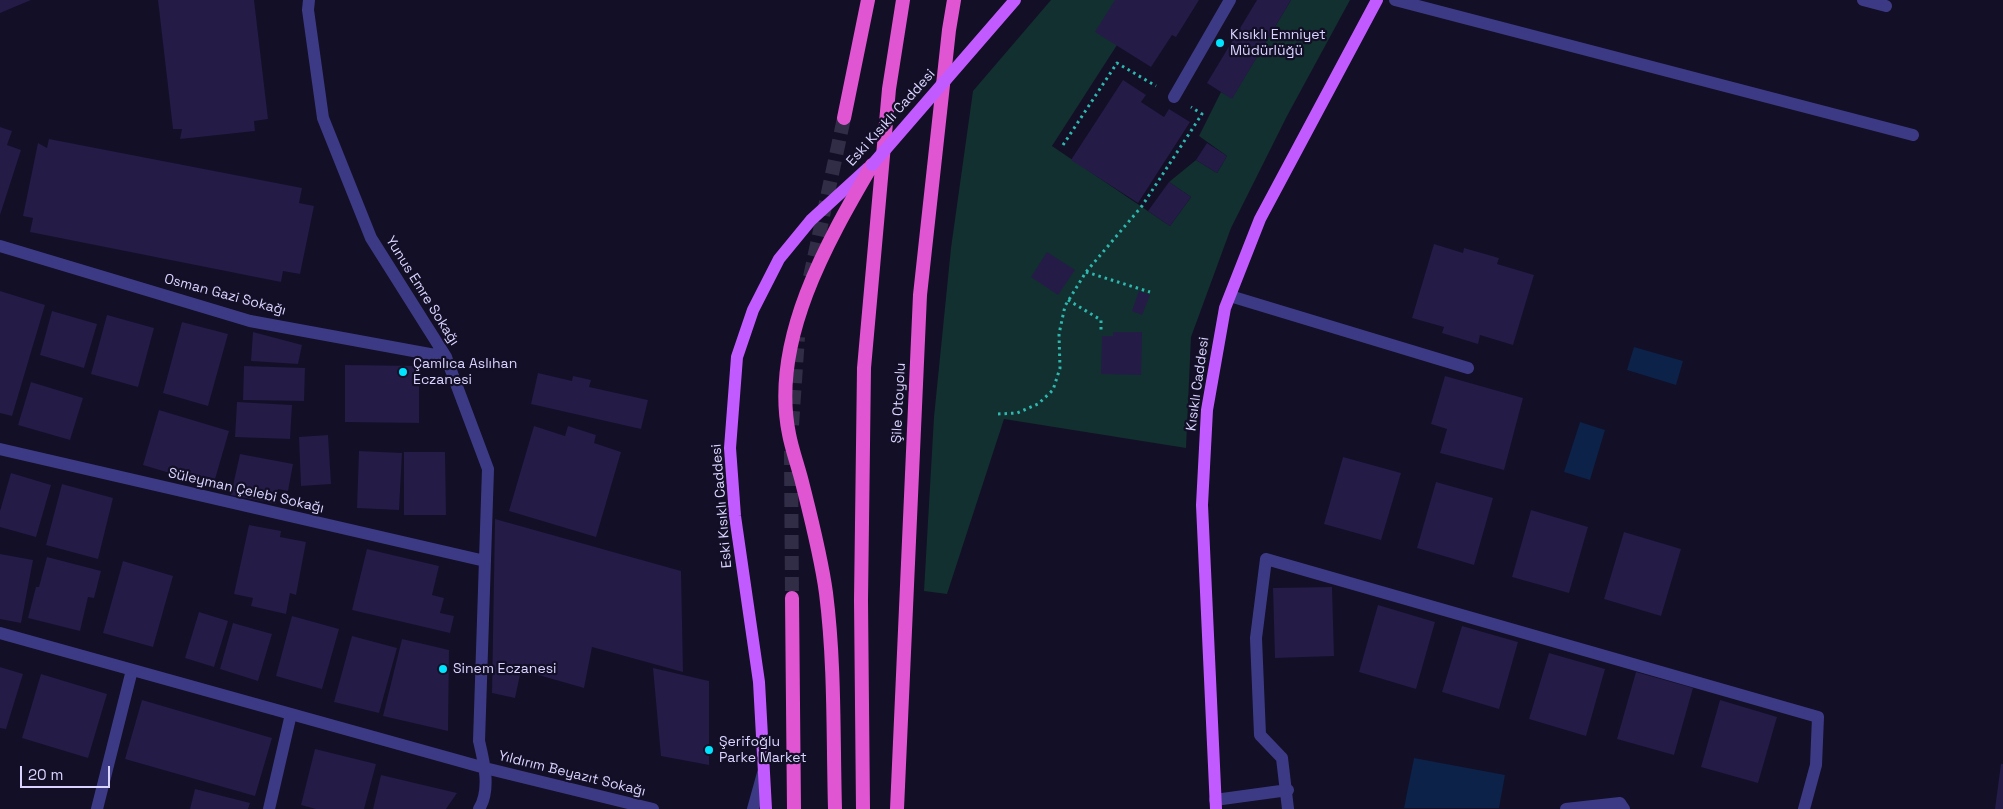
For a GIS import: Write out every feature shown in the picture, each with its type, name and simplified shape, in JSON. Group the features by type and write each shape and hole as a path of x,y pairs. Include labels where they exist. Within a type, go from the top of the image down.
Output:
{"highway":[{"path":"844,118 868,0"},
{"path":"863,809 861,600 864,368 889,88 904,0"},
{"name":"Şile Otoyolu","path":"897,809 920,295 948,30 954,0"},
{"path":"834,809 831,656 826,593 815,534 789,433 786,398 790,350 800,309 835,227 872,165"},
{"path":"792,598 794,809"}],"main road":[{"name":"Eski Kısıklı Caddesi","path":"766,809 759,682 735,516 730,448 737,357 753,310 779,259 810,220 872,165 1015,0"},
{"name":"Kısıklı Caddesi","path":"1216,804 1202,505 1207,410 1226,308 1260,219 1377,0"}],"street":[{"name":"Yunus Emre Sokağı","path":"309,0 308,10 323,118 371,238 446,357 488,469 479,741 485,768 484,801 479,809"},
{"path":"1174,97 1230,0"},
{"path":"1395,0 1913,134"},
{"path":"1863,0 1886,6"},
{"name":"Osman Gazi Sokağı","path":"0,246 250,321 446,357"},
{"path":"1230,296 1468,368"},
{"name":"Süleyman Çelebi Sokağı","path":"0,449 484,561"},
{"path":"1288,809 1288,790 1282,758 1260,735 1256,638 1266,559 1818,718 1816,765 1804,809"},
{"name":"Yıldırım Beyazıt Sokağı","path":"0,633 485,768 653,809"},
{"path":"97,809 132,670"},
{"path":"269,809 291,714"},
{"path":"753,809 764,768"},
{"path":"1216,804 1288,790"},
{"path":"1566,809 1620,803 1624,809"}],"path":[{"path":"998,414 1017,413 1038,404 1053,390 1060,368 1059,334 1068,300 1086,272 1142,206 1202,114 1117,63 1063,145"},
{"path":"1086,272 1150,292"},
{"path":"1068,300 1101,320 1101,331"}],"green space":[{"path":"1051,0 1115,0 1117,45 1052,146 1170,226 1191,197 1169,182 1196,160 1217,173 1227,156 1199,136 1221,92 1232,98 1291,0 1350,0 1287,116 1231,228 1191,337 1186,448 1004,419 947,594 924,591 934,417 951,248 973,91"}],"water":[{"path":"1634,347 1683,361 1676,385 1627,370"},
{"path":"1580,422 1605,430 1590,480 1564,472"},
{"path":"1414,758 1505,775 1499,808 1404,808"}],"building":[{"path":"0,0 31,0 0,13"},
{"path":"158,0 254,0 268,119 254,121 255,131 180,139 182,129 173,129"},
{"path":"1115,0 1199,0 1176,37 1172,35 1151,67 1095,32"},
{"path":"1257,0 1291,0 1232,99 1207,83"},
{"path":"1123,80 1146,95 1141,102 1164,117 1169,109 1190,122 1138,203 1071,160"},
{"path":"0,127 12,131 7,145 21,150 0,215"},
{"path":"49,139 302,188 299,203 314,206 300,274 283,271 281,282 30,232 33,218 23,216 38,143 47,148"},
{"path":"1207,143 1227,156 1217,173 1196,160"},
{"path":"1169,182 1191,197 1170,226 1148,211"},
{"path":"1434,244 1463,253 1464,248 1499,258 1497,264 1534,275 1513,345 1480,335 1478,344 1442,333 1444,327 1412,318"},
{"path":"1047,252 1075,270 1058,295 1031,277"},
{"path":"0,291 45,305 12,416 0,413"},
{"path":"1139,291 1150,295 1142,315 1132,311"},
{"path":"52,311 97,324 84,368 40,355"},
{"path":"107,315 154,328 138,387 91,374"},
{"path":"182,322 228,334 208,406 163,393"},
{"path":"253,332 302,345 298,364 251,361"},
{"path":"1113,332 1142,332 1141,375 1101,374 1102,336 1113,336"},
{"path":"345,365 419,366 419,423 345,422"},
{"path":"244,366 305,368 304,401 243,400"},
{"path":"538,373 572,381 573,376 591,380 589,387 648,400 641,429 531,404"},
{"path":"1445,376 1523,398 1504,470 1440,453 1447,429 1431,424"},
{"path":"31,382 83,398 70,440 18,425"},
{"path":"237,402 292,405 290,439 235,437"},
{"path":"159,410 229,431 213,486 143,465"},
{"path":"534,426 565,436 568,426 596,435 594,443 621,452 596,537 509,511"},
{"path":"328,435 331,484 301,486 299,437"},
{"path":"359,451 402,453 399,510 357,508"},
{"path":"404,452 445,452 446,515 404,515"},
{"path":"240,454 293,464 288,491 278,489 276,504 231,495"},
{"path":"1343,457 1401,473 1381,540 1324,524"},
{"path":"11,473 51,485 36,537 0,527 0,511"},
{"path":"1436,482 1493,498 1474,565 1417,548"},
{"path":"62,484 113,498 98,559 46,545"},
{"path":"1531,510 1588,527 1569,593 1512,577"},
{"path":"495,519 681,571 683,672 592,647 584,688 521,670 515,698 492,693"},
{"path":"249,525 281,531 280,537 306,542 296,595 290,593 286,614 251,606 253,598 234,594"},
{"path":"1624,532 1681,549 1661,616 1604,599"},
{"path":"367,549 439,566 432,595 444,598 440,613 454,616 450,633 352,610"},
{"path":"0,554 33,560 21,623 0,619"},
{"path":"47,557 101,571 94,598 88,597 80,631 28,618 36,587 39,587"},
{"path":"123,561 173,576 153,647 103,633"},
{"path":"1332,587 1334,656 1275,658 1273,588"},
{"path":"1378,605 1435,622 1416,689 1359,672"},
{"path":"199,612 228,621 214,667 185,658"},
{"path":"292,616 339,629 322,689 276,676"},
{"path":"233,623 272,634 258,681 220,669"},
{"path":"1462,626 1518,642 1499,709 1442,692"},
{"path":"352,636 397,648 379,713 334,702"},
{"path":"402,639 449,650 448,731 383,716"},
{"path":"1549,653 1605,669 1586,736 1529,719"},
{"path":"0,667 23,674 6,729 0,728"},
{"path":"653,668 709,681 709,765 661,756"},
{"path":"1636,672 1693,688 1674,755 1617,739"},
{"path":"41,674 107,694 88,758 22,738"},
{"path":"142,700 272,738 255,796 125,759"},
{"path":"1720,700 1777,717 1758,783 1701,767"},
{"path":"315,749 376,764 364,809 316,809 301,805"},
{"path":"2001,764 2003,764 2003,809 1995,809"},
{"path":"381,775 457,793 446,809 373,809"},
{"path":"195,789 250,803 248,809 190,809"}],"tunnel":[{"path":"810,277 844,118"},
{"path":"792,425 798,337"},
{"path":"791,451 792,598"}],"place":[{"name":"Kısıklı Emniyet Müdürlüğü","path":"1220,43"},
{"name":"Çamlıca Aslıhan Eczanesi","path":"403,372"},
{"name":"Sinem Eczanesi","path":"443,669"},
{"name":"Şerifoğlu Parke Market","path":"709,750"}]}
